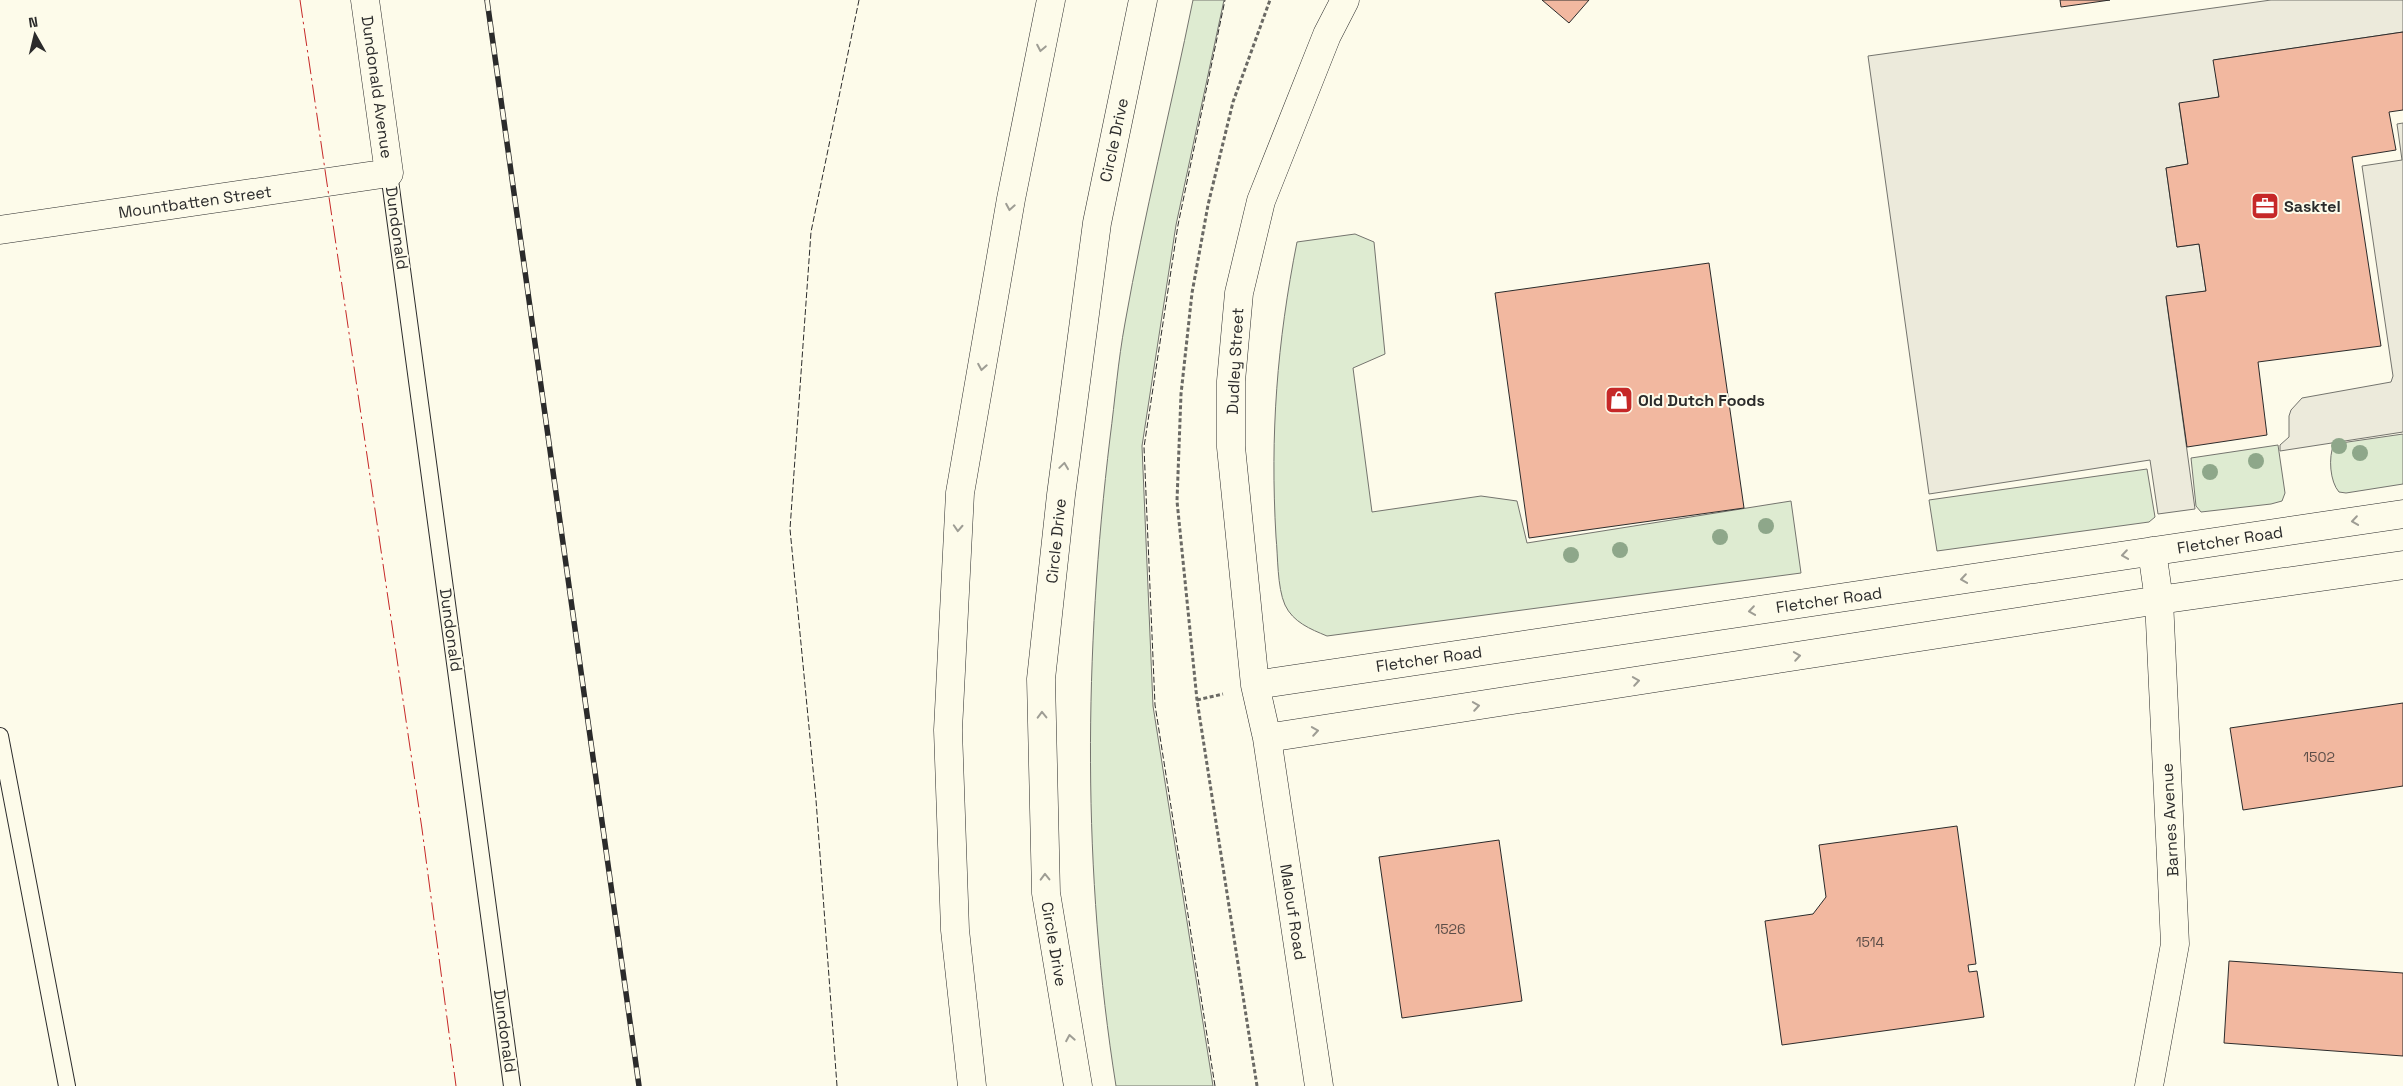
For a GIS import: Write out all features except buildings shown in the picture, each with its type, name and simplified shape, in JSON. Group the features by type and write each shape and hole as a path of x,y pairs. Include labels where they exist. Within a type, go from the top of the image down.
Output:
{"main road":[{"name":"Dundonald Avenue","path":"366,0 389,173"},
{"path":"972,1086 955,930 948,730 960,493 1011,199 1051,0"},
{"name":"Circle Drive","path":"1078,1086 1046,893 1041,678 1061,495 1097,223 1143,0"},
{"name":"Dudley Street","path":"1267,738 1255,685 1231,447 1232,381 1239,293 1261,201 1327,35 1345,0"},
{"name":"Mountbatten Street","path":"0,230 389,173"},
{"name":"Fletcher Road","path":"1255,685 2403,514"},
{"name":"Barnes Avenue","path":"2149,1086 2175,944 2159,600 2152,552"},
{"path":"1267,738 2159,600 2403,565"},
{"name":"Malouf Road","path":"1267,738 1319,1086"}],"lane":[{"name":"Dundonald","path":"389,173 512,1086"},
{"path":"0,736 67,1086"}],"green space":[{"path":"1193,0 1224,0 1176,225 1142,446 1153,706 1213,1086 1116,1086 1105,1006 1092,844 1090,763 1095,600 1101,519 1118,366 1132,283"},
{"path":"1355,234 1374,242 1385,354 1353,368 1372,512 1481,496 1517,501 1527,543 1791,501 1801,573 1327,636 1308,628 1297,620 1288,611 1280,589 1274,499 1275,425 1284,316 1297,242"},
{"path":"2403,434 2403,484 2346,493 2339,492 2336,488 2331,469 2331,456 2334,444"},
{"path":"2278,445 2285,493 2282,501 2201,512 2196,506 2191,458"},
{"path":"2147,469 2155,517 2149,522 1937,551 1929,500"}],"shaded area":[{"path":"2271,0 2403,0 2403,32 2214,60 2219,97 2179,104 2188,164 2166,168 2177,247 2199,244 2206,291 2166,297 2195,509 2158,514 2150,460 1929,494 1868,56"},
{"path":"2403,123 2403,432 2280,451 2280,445 2289,437 2289,416 2291,410 2302,398 2391,382 2393,376 2362,166 2402,160 2397,124"}],"railway":[{"path":"487,0 639,1086"}],"fence":[{"path":"837,1086 816,800 790,529 811,232 859,0"},
{"path":"1215,1086 1155,705 1144,447 1178,225 1225,0"}],"power":[{"path":"300,0 422,829 456,1086"}],"place":[{"name":"Sasktel","path":"2265,206"},
{"name":"Old Dutch Foods","path":"1619,400"}]}
